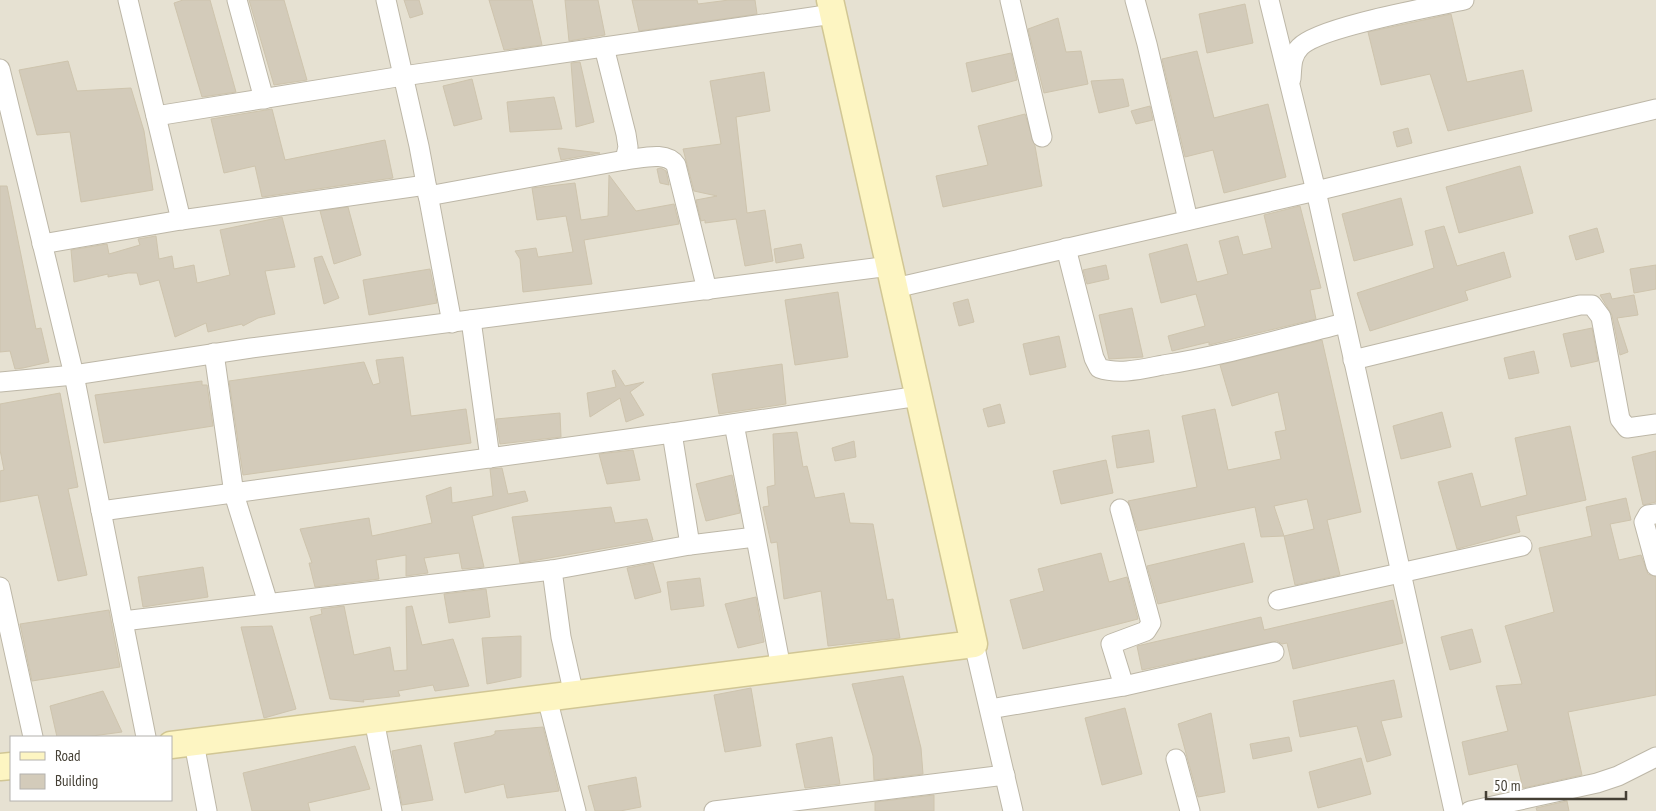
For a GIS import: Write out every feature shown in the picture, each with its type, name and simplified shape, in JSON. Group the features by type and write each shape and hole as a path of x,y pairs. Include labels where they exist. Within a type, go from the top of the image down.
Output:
{"street":[{"path":"128,0 181,220"},
{"path":"237,0 264,99"},
{"path":"386,0 427,190 452,323"},
{"path":"1010,0 1042,137"},
{"path":"1135,0 1188,220"},
{"path":"1269,0 1316,191 1454,811"},
{"path":"1290,89 1292,59 1300,47 1314,36 1464,0"},
{"path":"156,116 403,76 604,47 832,7 1013,811"},
{"path":"604,47 626,134 628,147 625,160"},
{"path":"0,69 74,375 146,736"},
{"path":"0,382 74,375 214,353 707,290 892,277 1066,248 1316,191 1656,109"},
{"path":"42,244 181,220 427,190 625,160 664,156 672,159 676,165 707,290"},
{"path":"1066,248 1094,358 1099,368 1110,371 1140,369 1210,358 1345,323"},
{"path":"1353,360 1580,305 1592,305 1601,317 1620,419 1627,428 1656,424"},
{"path":"471,320 490,458"},
{"path":"214,353 234,494 268,603"},
{"path":"101,511 672,433 919,396"},
{"path":"734,424 781,668"},
{"path":"672,433 690,545"},
{"path":"1120,508 1151,623 1146,631 1111,644 1124,686"},
{"path":"1656,514 1648,515 1644,522 1656,566"},
{"path":"123,621 552,570 690,545 755,537"},
{"path":"1278,600 1522,546"},
{"path":"552,570 562,637 574,695"},
{"path":"0,587 33,736"},
{"path":"208,811 182,744 974,644"},
{"path":"990,710 1124,686 1274,652"},
{"path":"547,698 576,811"},
{"path":"374,720 392,811"},
{"path":"1470,811 1597,783 1618,776 1656,757"},
{"path":"1176,759 1190,811"},
{"path":"714,811 814,805 1005,775"}],"shaded area":[{"path":"0,0 1656,0 1656,811 0,811"}],"building":[{"path":"183,0 210,0 236,92 202,97 174,3"},
{"path":"249,0 284,0 307,80 274,85"},
{"path":"404,0 419,0 423,14 410,18"},
{"path":"489,0 532,0 542,45 504,50"},
{"path":"565,0 598,0 605,35 569,41"},
{"path":"632,0 697,0 698,4 729,0 755,0 757,14 639,31"},
{"path":"1245,4 1253,43 1207,53 1199,14"},
{"path":"1451,14 1467,82 1523,70 1532,111 1448,131 1430,74 1381,85 1368,32"},
{"path":"1058,18 1066,52 1081,51 1088,84 1044,93 1028,29"},
{"path":"1197,51 1214,118 1268,104 1286,177 1224,193 1213,150 1185,157 1162,59"},
{"path":"1011,53 1017,80 972,92 966,63"},
{"path":"68,61 77,91 131,88 144,131 153,190 81,202 70,132 37,135 19,70"},
{"path":"580,62 594,122 576,127 571,63"},
{"path":"764,72 770,111 736,117 747,213 765,210 773,261 745,266 736,219 705,223 705,220 701,221 696,200 717,196 694,191 683,149 721,144 710,81"},
{"path":"472,79 482,119 454,126 443,86"},
{"path":"1123,79 1129,106 1099,113 1091,81"},
{"path":"554,97 562,129 510,132 507,102"},
{"path":"1150,106 1153,120 1136,124 1131,111"},
{"path":"272,109 285,160 385,140 393,178 262,197 255,166 224,173 211,119"},
{"path":"1025,114 1035,146 1042,186 943,207 936,176 988,165 978,126"},
{"path":"1408,128 1412,143 1397,147 1393,132"},
{"path":"558,148 600,153 561,160"},
{"path":"1520,166 1533,213 1459,233 1446,187"},
{"path":"661,168 666,171 669,185 660,183 657,169"},
{"path":"609,175 636,211 674,204 679,224 584,240 592,284 523,292 520,259 515,251 536,248 538,257 573,252 566,216 537,220 532,188 575,183 581,220 608,216"},
{"path":"0,186 7,186 36,329 41,328 49,362 15,369 10,351 0,352"},
{"path":"1401,198 1413,245 1354,261 1342,214"},
{"path":"1300,206 1321,288 1310,290 1316,319 1209,345 1209,342 1172,351 1168,336 1205,326 1196,294 1161,303 1149,254 1187,244 1197,282 1228,274 1219,241 1238,236 1243,255 1272,248 1264,215"},
{"path":"348,207 361,255 334,264 320,211"},
{"path":"282,217 295,267 265,271 275,314 258,318 243,326 242,324 208,332 206,323 175,337 159,280 140,285 137,273 128,273 108,277 108,274 74,282 71,250 107,244 109,254 140,245 138,239 156,236 159,259 172,256 174,269 194,265 197,283 230,275 220,230"},
{"path":"1444,226 1457,266 1504,252 1511,277 1465,291 1468,300 1370,331 1357,293 1434,268 1425,231"},
{"path":"1597,228 1604,252 1576,260 1569,236"},
{"path":"801,244 804,258 776,263 774,249"},
{"path":"322,256 339,298 324,304 314,258"},
{"path":"1106,265 1109,279 1087,284 1083,270"},
{"path":"1656,265 1656,289 1634,293 1630,269"},
{"path":"430,269 437,303 369,315 363,280"},
{"path":"838,292 848,357 795,365 785,300"},
{"path":"1610,293 1612,299 1634,295 1638,315 1617,318 1628,352 1620,355 1612,315 1600,295"},
{"path":"968,299 974,322 959,326 953,303"},
{"path":"1132,308 1143,357 1109,359 1099,315"},
{"path":"1592,328 1598,361 1571,367 1563,334"},
{"path":"1059,336 1066,367 1030,375 1023,344"},
{"path":"1322,340 1361,512 1327,520 1340,575 1295,585 1284,536 1261,537 1255,507 1138,531 1128,501 1197,487 1182,416 1215,409 1228,470 1281,459 1275,432 1286,430 1278,392 1232,406 1220,365","holes":["1307,499 1314,529 1284,536 1274,506"]},
{"path":"1534,351 1539,373 1509,379 1504,358"},
{"path":"403,357 411,416 466,409 471,443 243,475 229,381 364,362 373,385 380,383 376,360"},
{"path":"782,364 786,404 719,414 712,374"},
{"path":"615,370 625,386 644,382 630,392 644,415 626,422 620,398 590,417 587,393 616,387 612,371"},
{"path":"202,381 202,385 207,385 213,426 104,443 95,395"},
{"path":"60,393 78,487 68,489 87,575 58,581 38,495 0,502 0,471 4,470 0,450 0,404"},
{"path":"1000,404 1005,423 988,427 983,409"},
{"path":"1442,412 1451,447 1401,459 1393,426"},
{"path":"560,413 561,437 500,444 496,419"},
{"path":"1570,426 1586,500 1516,516 1520,532 1457,549 1438,482 1472,473 1481,507 1527,495 1515,438"},
{"path":"1149,430 1154,462 1117,468 1112,436"},
{"path":"797,432 803,467 807,466 815,498 844,493 850,523 873,524 887,600 893,599 900,638 828,646 821,591 784,599 777,542 771,543 763,507 769,506 767,487 775,485 773,434"},
{"path":"854,441 856,457 835,461 832,448"},
{"path":"633,450 640,480 607,484 599,454"},
{"path":"1656,451 1656,502 1643,505 1632,457"},
{"path":"1106,460 1113,493 1061,504 1053,471"},
{"path":"502,468 508,494 525,491 528,501 472,516 484,567 462,569 459,553 424,558 428,573 406,576 406,555 376,560 379,579 315,587 309,563 312,563 300,529 369,518 372,536 432,523 426,496 451,487 452,503 493,496 490,469"},
{"path":"732,475 740,513 706,521 696,484"},
{"path":"1626,498 1631,520 1610,524 1619,560 1641,555 1648,574 1656,577 1656,695 1568,712 1582,775 1523,788 1517,764 1469,775 1462,742 1508,731 1496,686 1522,684 1505,626 1554,612 1539,548 1592,536 1586,507"},
{"path":"611,507 615,523 647,519 653,540 520,563 512,517"},
{"path":"1244,543 1253,582 1158,604 1147,566"},
{"path":"1101,553 1109,582 1127,577 1138,619 1023,649 1010,600 1044,591 1038,569"},
{"path":"653,563 661,592 635,599 627,568"},
{"path":"203,567 208,597 143,607 138,577"},
{"path":"700,578 704,606 671,610 667,582"},
{"path":"486,589 490,617 449,623 444,594"},
{"path":"756,597 764,642 738,648 725,604"},
{"path":"1393,600 1403,643 1293,669 1287,643 1282,644 1277,641 1142,670 1137,646 1261,617 1264,630"},
{"path":"344,606 354,655 390,647 394,671 407,670 406,607 412,606 422,645 453,639 469,686 435,691 433,685 398,691 400,696 363,700 364,702 330,699 310,617 322,614 321,609"},
{"path":"109,610 120,667 32,681 20,624"},
{"path":"272,626 296,709 264,718 241,627"},
{"path":"1472,629 1481,662 1450,670 1441,637"},
{"path":"521,636 521,677 487,684 482,638"},
{"path":"903,676 921,748 923,774 874,780 873,756 852,684"},
{"path":"1394,680 1402,717 1381,721 1391,755 1367,762 1357,726 1300,737 1293,701"},
{"path":"751,688 761,746 725,752 714,695"},
{"path":"103,691 122,732 92,736 57,736 50,706"},
{"path":"1125,708 1142,774 1102,785 1085,718"},
{"path":"1211,713 1225,792 1198,797 1178,724"},
{"path":"543,727 559,791 507,798 504,784 465,793 454,743 491,736 495,734 495,731"},
{"path":"832,737 840,784 805,788 796,744"},
{"path":"1289,737 1292,751 1253,759 1250,744"},
{"path":"421,745 433,800 402,805 392,751"},
{"path":"355,746 370,789 308,803 310,811 252,811 243,773"},
{"path":"1361,758 1371,794 1318,808 1309,772"},
{"path":"636,777 641,807 620,811 595,811 588,786"},
{"path":"934,795 934,811 875,811 875,802"},
{"path":"1567,801 1569,811 1537,811 1536,808"}]}
